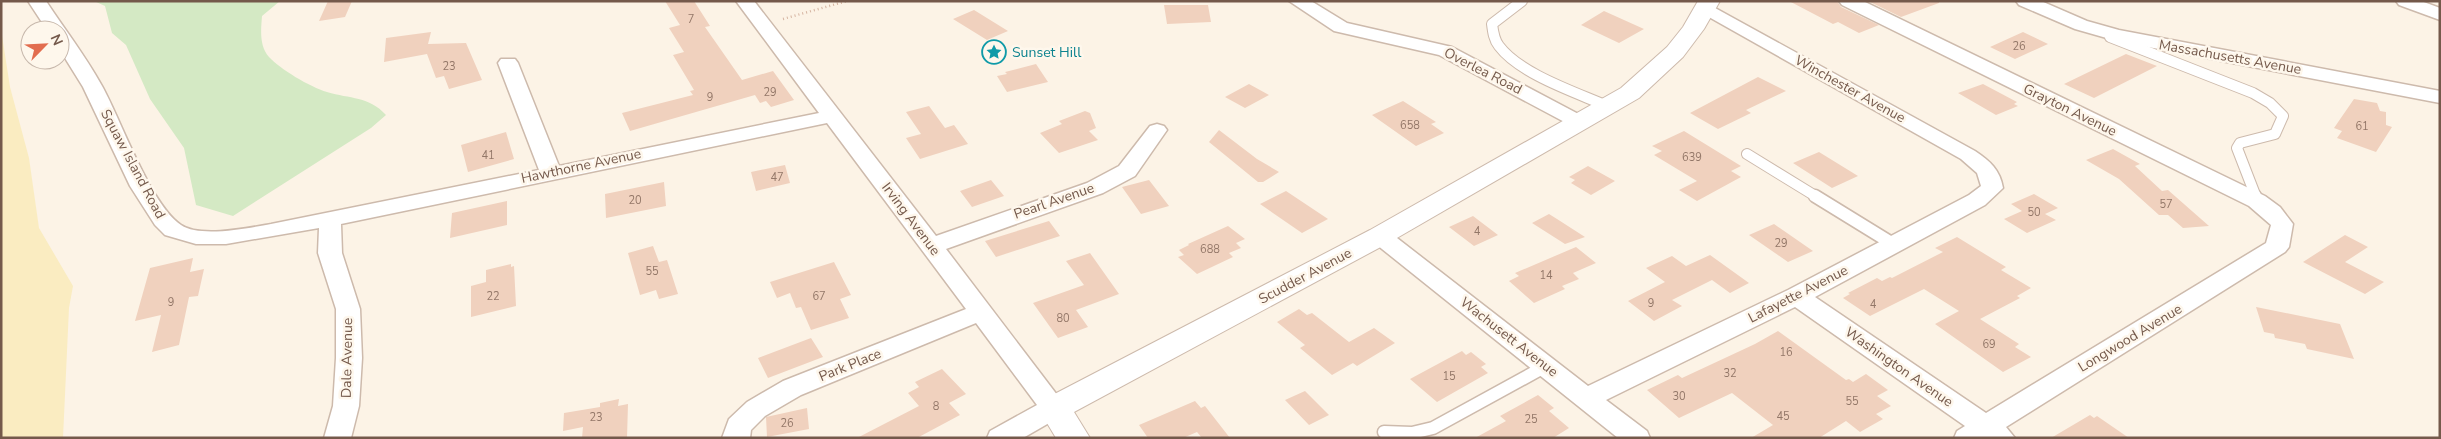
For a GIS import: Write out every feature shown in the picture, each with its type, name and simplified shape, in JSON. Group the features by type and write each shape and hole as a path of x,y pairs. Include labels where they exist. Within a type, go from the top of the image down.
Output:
{"street":[{"path":"37,1 49,20"},
{"name":"Irving Avenue","path":"745,1 1054,408 1074,438"},
{"name":"Overlea Road","path":"1298,1 1341,27 1445,50 1579,122"},
{"name":"Grayton Avenue","path":"1848,1 2257,201 2277,218 2282,224 2281,229"},
{"name":"Massachusetts Avenue","path":"2025,1 2081,25 2160,45 2440,97"},
{"path":"2405,1 2440,15"},
{"name":"Scudder Avenue","path":"1000,438 1380,236 1630,93 1654,74 1689,38 1707,5"},
{"name":"Winchester Avenue","path":"1707,5 1968,155 1985,168 1990,176"},
{"name":"Squaw Island Road","path":"70,51 93,86 128,160 161,220 174,231 190,236 225,238 330,220"},
{"path":"508,63 551,173"},
{"name":"Hawthorne Avenue","path":"330,220 833,116"},
{"name":"Pearl Avenue","path":"931,246 1095,188 1128,172 1158,130"},
{"name":"Lafayette Avenue","path":"1588,399 1601,390 1797,296 1977,200 1992,188 1990,176"},
{"name":"Dale Avenue","path":"330,220 330,253 348,309 349,358 346,406 337,438"},
{"name":"Longwood Avenue","path":"1985,434 2277,247 2281,229"},
{"name":"Wachusett Avenue","path":"1380,236 1637,438"},
{"name":"Washington Avenue","path":"1797,296 1985,434"},
{"name":"Park Place","path":"736,438 738,426 756,408 792,388 981,312"}],"lane":[{"path":"1522,1 1492,24 1494,36 1500,48 1520,63 1607,106"},
{"path":"2081,25 2244,89 2270,103 2283,116 2275,134 2240,143 2237,148 2257,201"},
{"path":"1747,154 1892,244"},
{"path":"1384,432 1412,433 1433,428 1546,366"}],"path":[{"path":"778,20 847,1"}],"green space":[{"path":"94,1 280,1 262,16 262,43 269,57 288,72 312,86 327,92 366,101 373,104 386,115 371,128 233,216 196,205 184,148 150,99 126,45 112,33 105,6"}],"sand":[{"path":"1,29 10,87 29,158 39,228 73,286 69,308 63,438 1,438"}],"building":[{"path":"328,1 352,1 345,17 319,21"},
{"path":"665,1 694,1 710,26 705,27 742,80 773,71 794,100 771,107 766,101 760,103 755,95 630,131 622,113 693,95 690,91 694,90 673,55 684,52 669,28 680,25"},
{"path":"1789,1 1837,1 1841,7 1879,25 1859,33 1838,22 1833,24"},
{"path":"1868,1 1939,1 1939,3 1901,17"},
{"path":"1164,5 1208,5 1211,22 1167,24"},
{"path":"974,10 1008,31 987,40 953,19"},
{"path":"1604,11 1644,29 1619,43 1581,25"},
{"path":"431,32 428,44 466,43 482,80 449,89 444,76 436,78 427,54 384,62 386,38"},
{"path":"2023,32 2048,44 2015,59 1990,47"},
{"path":"2126,54 2157,66 2094,98 2064,84"},
{"path":"1036,64 1048,82 1007,92 997,76 1007,74 1005,72"},
{"path":"1758,77 1786,91 1746,110 1751,113 1718,129 1690,113"},
{"path":"1249,84 1269,95 1245,108 1225,97"},
{"path":"1983,84 2017,102 2014,104 2018,106 1996,115 1958,93"},
{"path":"2354,99 2377,103 2380,111 2386,112 2386,125 2392,127 2376,152 2337,138 2342,131 2334,128"},
{"path":"1403,101 1436,122 1431,124 1444,133 1416,146 1372,115"},
{"path":"929,106 945,128 954,125 968,144 920,159 906,138 921,134 906,112"},
{"path":"1085,111 1090,113 1096,128 1089,131 1098,140 1059,153 1040,133 1062,124 1059,121"},
{"path":"1219,130 1257,159 1279,172 1263,182 1258,182 1209,142"},
{"path":"1684,131 1741,166 1731,171 1741,177 1697,201 1679,190 1697,181 1654,155 1662,151 1652,146"},
{"path":"506,132 514,159 468,172 461,145"},
{"path":"2113,149 2140,164 2135,166 2162,191 2168,190 2209,226 2183,228 2168,215 2159,215 2119,179 2086,160"},
{"path":"1819,152 1858,176 1832,188 1793,163"},
{"path":"785,165 790,183 756,191 751,172"},
{"path":"1588,166 1615,181 1591,195 1571,183 1575,180 1569,177"},
{"path":"991,180 1004,196 972,207 960,191"},
{"path":"1149,180 1169,206 1141,214 1122,187"},
{"path":"664,182 666,206 606,218 605,194"},
{"path":"1286,191 1328,219 1302,233 1260,204"},
{"path":"2034,194 2058,208 2045,214 2056,220 2027,233 2004,219 2022,211 2011,204"},
{"path":"507,201 507,225 450,238 452,213"},
{"path":"1549,214 1585,237 1565,244 1532,223"},
{"path":"1473,216 1498,235 1474,246 1449,227"},
{"path":"1049,221 1060,236 996,257 985,241"},
{"path":"1774,224 1813,251 1788,262 1749,235"},
{"path":"1228,226 1245,239 1236,243 1241,248 1229,253 1233,257 1197,274 1178,257 1184,255 1179,250 1188,244"},
{"path":"2345,235 2368,247 2345,262 2384,282 2365,294 2303,262"},
{"path":"1957,237 2006,267 2001,270 2031,288 2017,296 2020,298 1980,319 2019,344 2015,347 2031,357 2003,372 1935,324 1959,311 1924,289 1870,316 1843,298 1850,294 1848,293 1877,278 1882,281 1890,277 1892,278 1943,252 1935,248"},
{"path":"653,246 659,262 667,260 678,294 659,299 656,290 640,295 628,253"},
{"path":"1576,247 1596,263 1573,273 1579,279 1562,286 1565,289 1534,303 1509,281 1519,276 1515,273"},
{"path":"1090,253 1119,294 1076,310 1088,327 1058,338 1033,303 1084,285 1066,261"},
{"path":"1710,255 1749,283 1730,293 1712,280 1672,300 1682,306 1654,321 1628,301 1665,282 1646,268 1672,256 1686,266"},
{"path":"193,258 190,272 204,269 198,296 189,297 179,345 152,352 161,315 135,321 150,268"},
{"path":"834,262 851,295 840,299 849,318 811,330 801,307 796,308 790,293 777,298 770,282"},
{"path":"511,264 511,267 514,266 516,306 471,317 471,286 486,282 486,270"},
{"path":"2256,307 2340,324 2354,359 2307,349 2305,344 2275,338 2274,334 2264,332"},
{"path":"1299,309 1307,315 1312,313 1349,342 1374,328 1395,343 1357,366 1353,363 1332,375 1300,348 1305,345 1277,322"},
{"path":"1778,331 1846,380 1849,379 1853,382 1866,374 1888,390 1877,396 1891,406 1876,414 1883,419 1860,432 1846,421 1819,438 1751,438 1773,425 1732,393 1679,418 1647,390 1678,375 1682,378 1755,344"},
{"path":"811,338 823,357 768,378 758,358"},
{"path":"1462,351 1466,355 1471,352 1486,364 1481,367 1488,373 1437,402 1410,379"},
{"path":"942,369 966,394 949,403 960,415 917,438 857,438 919,406 908,393 919,387 915,382"},
{"path":"1305,391 1329,415 1309,425 1285,400"},
{"path":"1538,395 1554,408 1549,411 1569,428 1553,438 1475,438 1506,421 1500,416"},
{"path":"619,399 618,406 628,404 627,438 582,438 583,427 563,431 564,413 600,407 600,403"},
{"path":"1195,401 1201,408 1205,406 1230,438 1202,438 1197,432 1183,438 1148,438 1139,425"},
{"path":"807,408 809,429 767,437 766,417"},
{"path":"2090,415 2094,418 2097,416 2129,438 2051,438"}],"place":[{"name":"Sunset Hill","path":"994,52"}]}
